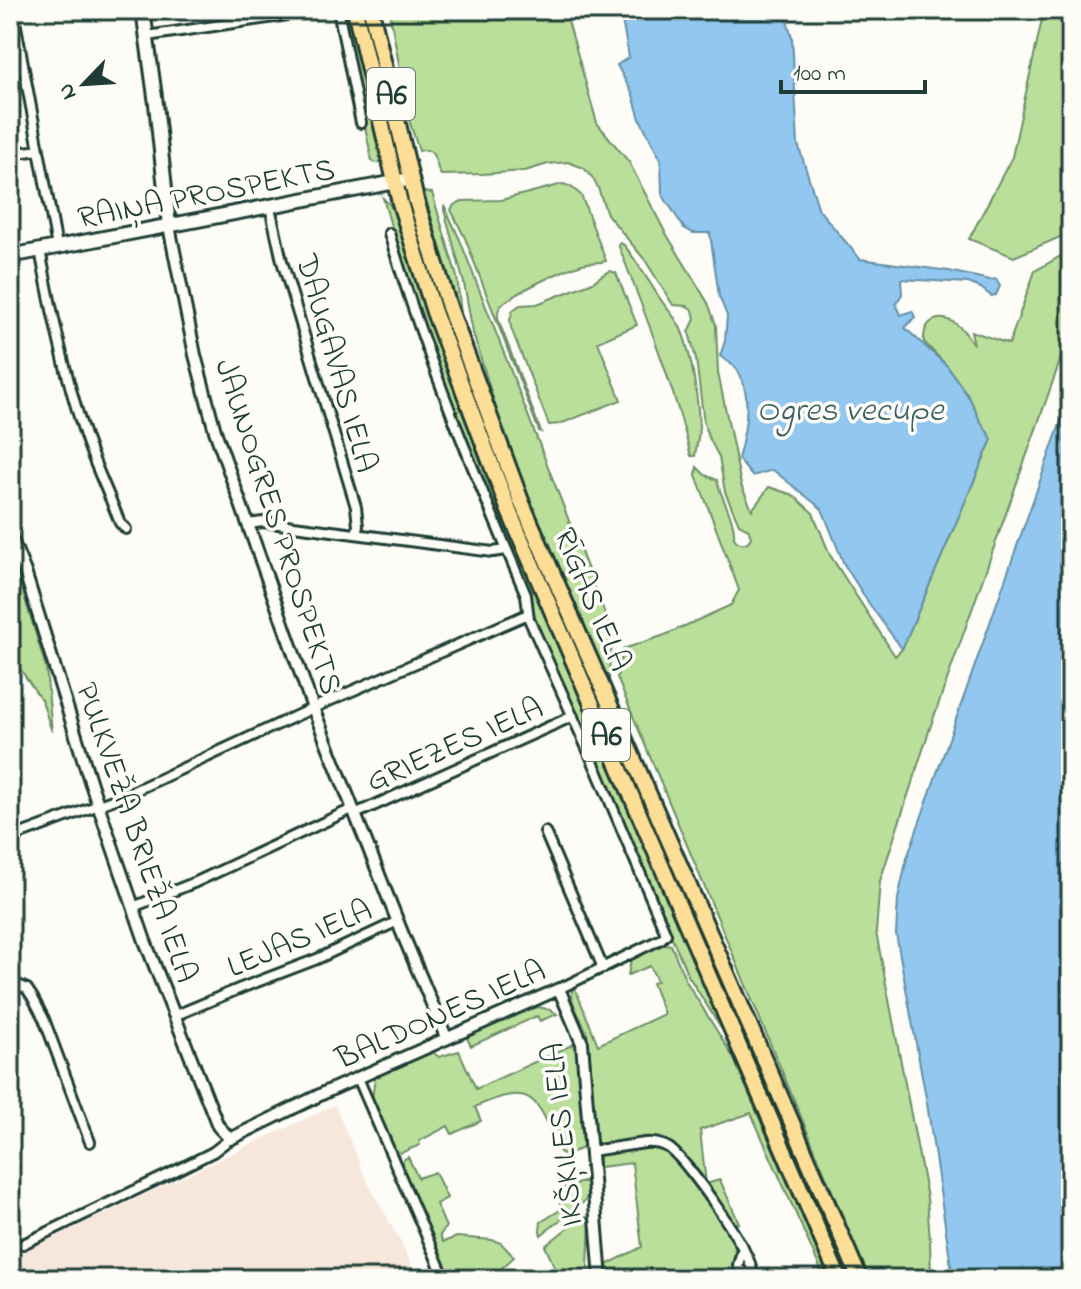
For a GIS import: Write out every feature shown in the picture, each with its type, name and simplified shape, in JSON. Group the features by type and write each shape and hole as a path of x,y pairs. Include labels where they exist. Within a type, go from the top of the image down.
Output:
{"highway":[{"name":"RĪGAS IELA","path":"355,10 403,215 434,312 509,511 839,1279"},
{"name":"RĪGAS IELA","path":"371,10 423,224 449,307 521,501 860,1279"}],"main road":[{"name":"JAUNOGRES PROSPEKTS","path":"143,10 169,226"},
{"name":"RAIŅA PROSPEKTS","path":"10,256 411,179"}],"street":[{"path":"13,10 57,247"},
{"path":"147,36 322,10"},
{"path":"338,10 361,123"},
{"path":"10,154 39,150"},
{"name":"DAUGAVAS IELA","path":"270,207 285,270 356,507 356,534"},
{"name":"JAUNOGRES PROSPEKTS","path":"169,226 203,389 215,431 313,708 446,1037"},
{"name":"RĪGAS IELA","path":"389,233 452,418 526,595 528,614 573,716"},
{"path":"40,250 57,339 77,412 120,523 126,529"},
{"path":"248,524 263,522 493,552 506,550"},
{"name":"PULKVEŽA BRIEŽA IELA","path":"10,535 25,572 133,907 218,1126 230,1139"},
{"path":"10,838 149,784 528,614"},
{"name":"GRIEZES IELA","path":"133,907 573,716"},
{"name":"BALDONES IELA","path":"23,1244 176,1171 213,1152 230,1139 446,1037 559,989 661,939 666,934 573,716"},
{"path":"545,832 603,968"},
{"name":"LEJAS IELA","path":"174,1016 317,959 398,921"},
{"path":"10,988 18,985 27,989 44,1019 90,1142"},
{"name":"IKŠĶILES IELA","path":"559,989 582,1043 601,1279"},
{"path":"358,1078 445,1279"},
{"path":"591,1151 651,1142 669,1148 725,1218 743,1247"}],"shaded area":[{"path":"335,1105 366,1179 418,1279 10,1279 10,1258"}],"green space":[{"path":"341,10 347,10 382,162 372,161"},
{"path":"389,10 565,10 597,123 629,162 664,230 708,303 716,325 718,373 741,485 752,510 769,487 793,495 813,513 830,555 895,656 902,649 992,439 947,366 924,342 927,327 936,320 948,320 961,328 974,345 971,331 1009,344 1035,271 1071,250 1071,330 930,728 880,881 876,932 927,1198 931,1279 869,1279 617,678 623,649 665,635 731,605 739,590 696,475 697,467 717,480 733,524 734,538 743,544 751,537 748,529 739,524 725,492 719,457 704,423 696,359 689,332 695,319 693,310 687,306 673,305 645,260 607,214 598,188 584,168 568,162 525,171 441,175 432,153 419,151 410,123"},
{"path":"1044,10 1071,10 1071,230 1014,257 969,239 1012,157"},
{"path":"563,184 581,195 606,261 579,265 541,281 506,302 498,313 541,432 465,238 451,210 462,201 501,200"},
{"path":"424,192 432,193 457,277 461,314 449,280"},
{"path":"383,198 398,220 464,418 554,637 738,1055 689,977 533,620 519,569 454,413"},
{"path":"444,205 616,642 610,653 609,681 504,434 473,333"},
{"path":"620,243 629,251 675,319 684,338 698,407 699,432 695,456 691,456 667,375"},
{"path":"610,271 616,273 637,325 598,342 621,400 560,424 549,425 511,328 513,310 520,305 537,304 593,282"},
{"path":"10,557 46,668 52,732 42,701 10,654"},
{"path":"664,944 671,945 686,981 733,1057 829,1279 825,1279 751,1113 700,1130 706,1184 720,1180 739,1223 736,1224 671,1145 602,1147 595,1140 588,1038 573,1003 572,990 575,988 598,1045 664,1014 652,983 657,981 650,966 628,975 631,960"},
{"path":"538,1007 557,1014 540,1021 537,1016 471,1046 466,1036 521,1011"},
{"path":"576,1043 583,1146 564,1155 539,1107 522,1095 510,1095 475,1107 481,1121 452,1134 448,1126 419,1141 420,1145 401,1153 393,1148 372,1100 375,1076 431,1051 439,1057 459,1051 476,1089"},
{"path":"646,1145 664,1150 678,1161 728,1227 735,1241 734,1267 738,1275 745,1279 607,1279 606,1265 642,1247 632,1163 599,1167 599,1156"},
{"path":"408,1157 418,1178 435,1172 447,1198 436,1204 446,1227 440,1235 443,1242 457,1237 492,1240 501,1243 514,1257 495,1279 449,1279 401,1167"},
{"path":"586,1181 589,1190 585,1201 541,1235 541,1222 560,1210 560,1189"},
{"path":"584,1215 590,1220 588,1267 591,1279 560,1279 545,1246"}],"water":[{"name":"Ogres vecupe","path":"620,10 784,10 792,37 798,144 819,210 860,259 996,279 1000,286 996,295 991,296 968,283 901,279 902,294 896,304 901,315 912,311 915,317 905,328 947,366 992,439 902,649 844,564 822,509 773,470 752,476 738,459 745,426 745,389 736,368 720,356 727,316 719,296 710,233 693,233 684,228 662,194 661,160 617,65 629,57"},
{"path":"1071,393 1071,1279 953,1279 927,1103 896,934 898,899 907,858"}],"waterway":[{"path":"173,190 175,211"}]}
